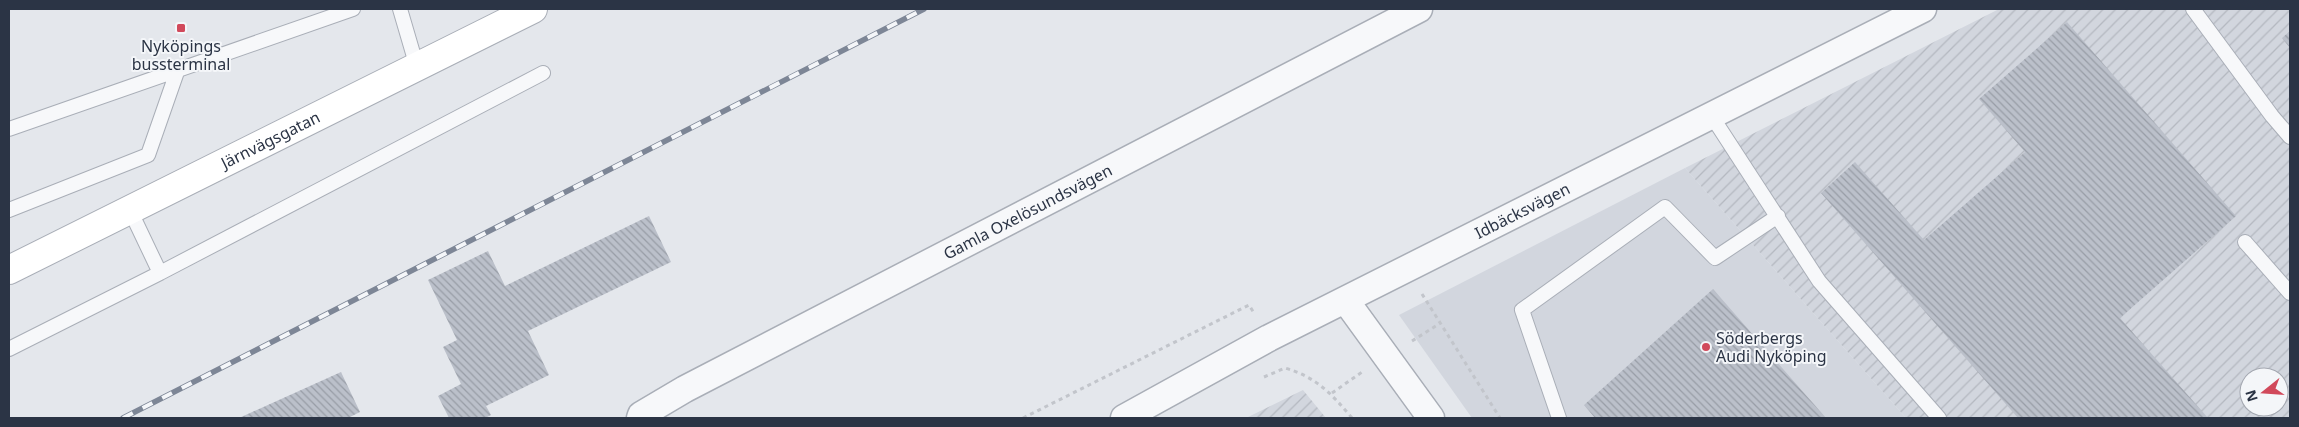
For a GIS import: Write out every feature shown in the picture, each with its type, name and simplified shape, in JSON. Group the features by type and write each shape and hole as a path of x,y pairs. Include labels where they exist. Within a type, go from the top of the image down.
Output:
{"main road":[{"name":"Järnvägsgatan","path":"9,270 533,9"}],"street":[{"name":"Gamla Oxelösundsvägen","path":"640,418 685,389 1419,9"},
{"name":"Idbäcksvägen","path":"1124,418 1269,338 1408,270 1923,9"},
{"path":"1346,301 1431,418"}],"lane":[{"path":"9,129 353,9"},
{"path":"400,9 417,68"},
{"path":"2193,9 2272,116 2290,137"},
{"path":"9,210 148,154 178,69"},
{"path":"9,348 160,273 544,73"},
{"path":"1711,115 1819,282 1939,418"},
{"path":"1559,418 1522,310 1665,207 1715,258 1778,216"},
{"path":"130,210 160,273"},
{"path":"2245,242 2290,293"}],"path":[{"path":"1408,270 1439,324 1500,418"},
{"path":"1024,418 1249,305 1285,368 1302,372 1332,393 1352,418"}],"shaded area":[{"path":"1999,9 2290,9 2290,418 1906,418 1685,168"},
{"path":"1685,168 1906,418 1472,418 1399,315"},
{"path":"1303,390 1326,418 1246,418"}],"building":[{"path":"2067,22 2236,216 2120,318 2208,418 2018,418 1821,193 1855,162 1924,240 2025,152 1979,99"},
{"path":"2290,31 2290,48 2282,38"},
{"path":"649,216 671,262 528,331 549,375 486,406 491,415 485,418 449,418 438,396 461,384 443,347 457,340 428,280 488,251 505,286"},
{"name":"Söderbergs Audi Nyköping","path":"1713,289 1826,418 1595,418 1584,405"},
{"path":"341,372 360,412 350,418 239,418"}],"railway":[{"path":"123,418 924,9"}],"place":[{"name":"Nyköpings bussterminal","path":"181,28"},
{"name":"Söderbergs Audi Nyköping","path":"1706,347"}]}
